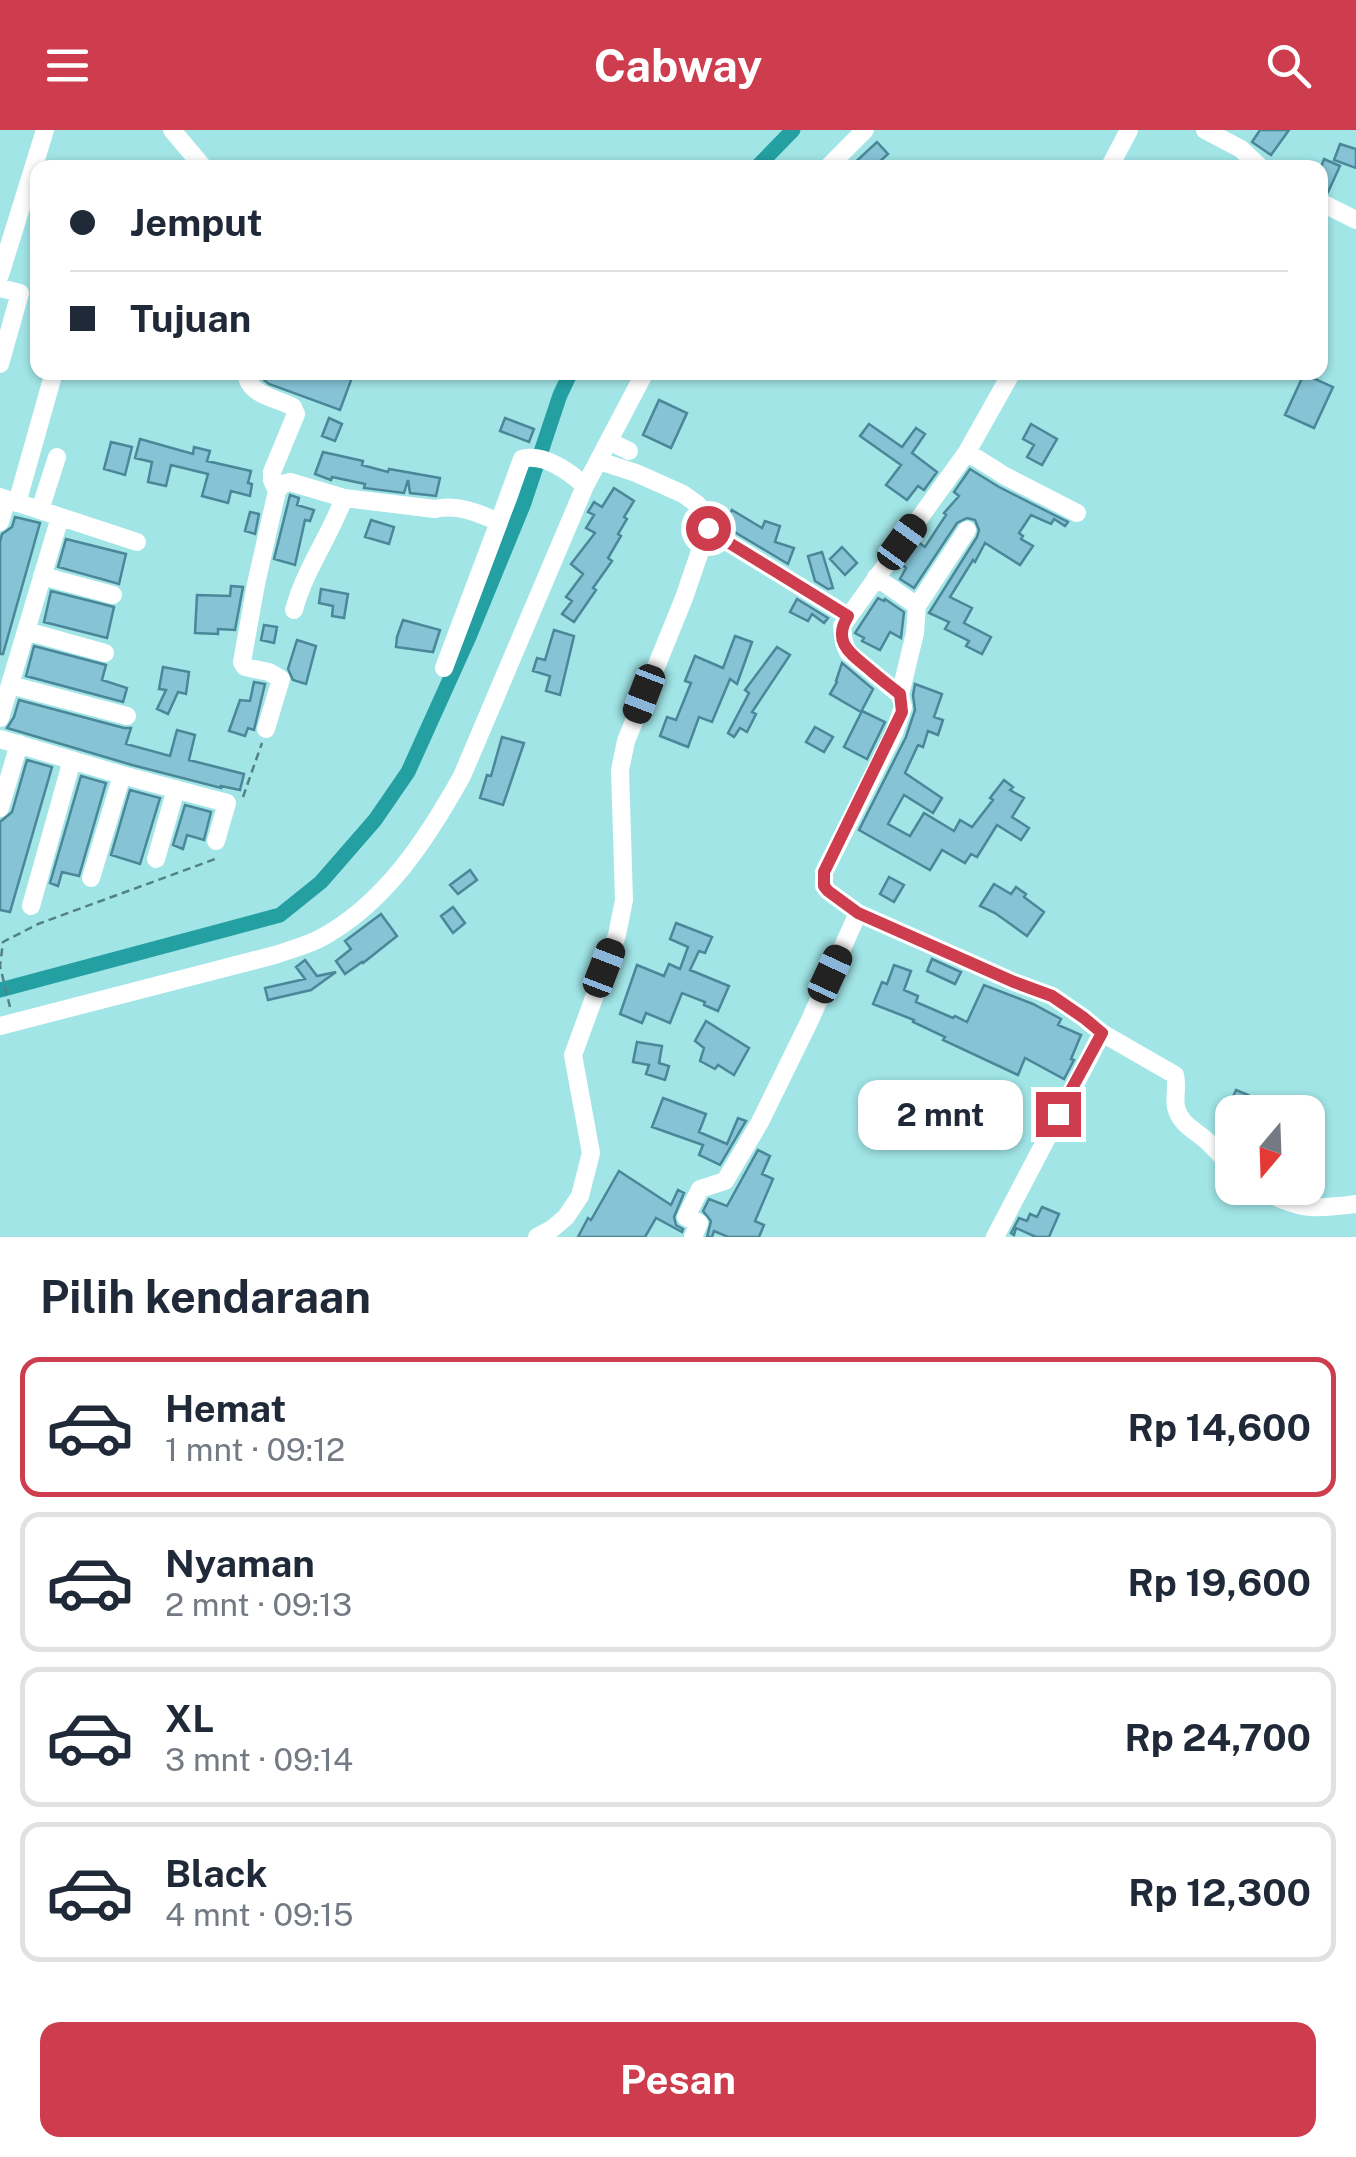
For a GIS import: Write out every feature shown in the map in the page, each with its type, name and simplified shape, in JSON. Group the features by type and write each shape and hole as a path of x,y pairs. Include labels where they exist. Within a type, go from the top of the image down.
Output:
{"street":[{"path":"35,160 44,130"},
{"path":"172,130 197,160"},
{"path":"835,160 865,130"},
{"path":"1113,160 1129,130"},
{"path":"1205,130 1241,149 1253,160"},
{"path":"0,275 30,176"},
{"path":"1328,206 1356,220"},
{"path":"0,288 29,296 0,364"},
{"path":"0,522 51,380"},
{"path":"246,380 254,391 293,406 296,414 272,472 276,491 242,662 281,679 266,730"},
{"path":"6,1021 275,955 317,940 351,918 386,887 440,816 462,776 580,481 599,461 641,380"},
{"path":"900,694 848,652 842,626 968,452 1008,380"},
{"path":"610,441 630,450"},
{"path":"968,452 1077,513"},
{"path":"444,668 522,459 537,457 580,481"},
{"path":"40,510 56,458"},
{"path":"537,1237 566,1217 580,1196 588,1167 590,1140 573,1055 617,935 624,900 620,770 626,742 708,533 705,516 683,494 599,461"},
{"path":"276,491 290,482 344,498 435,509 449,506 500,522"},
{"path":"294,610 305,575 330,533 344,498"},
{"path":"8,500 137,542"},
{"path":"0,718 60,517"},
{"path":"967,530 918,606 900,694 902,712 824,872 824,886 858,913 1052,996 1102,1033 1174,1075 1179,1116 1215,1149"},
{"path":"708,533 848,616"},
{"path":"42,576 113,595"},
{"path":"876,576 918,606"},
{"path":"26,631 105,654"},
{"path":"10,686 126,716"},
{"path":"0,808 9,742 228,803 216,840"},
{"path":"30,906 72,760"},
{"path":"91,878 122,775"},
{"path":"156,859 176,789"},
{"path":"693,1237 699,1222 686,1216 700,1189 725,1181 760,1122 858,913"},
{"path":"995,1237 1102,1033"},
{"path":"1300,1205 1330,1209 1356,1204"}],"path":[{"path":"4,978 6,1021"}],"building":[{"path":"1260,130 1289,130 1271,155 1252,142"},
{"path":"877,142 888,154 882,160 858,160"},
{"path":"1340,144 1356,149 1356,168 1334,160"},
{"path":"1328,161 1340,166 1328,192"},
{"path":"264,380 351,380 340,410"},
{"path":"1301,380 1317,380 1333,387 1314,428 1285,415"},
{"path":"659,400 687,413 671,448 643,435"},
{"path":"329,418 342,424 335,441 322,436"},
{"path":"505,418 534,429 529,442 500,431"},
{"path":"869,424 902,447 916,428 925,434 912,453 937,472 924,490 918,486 907,500 886,485 901,465 860,436"},
{"path":"1031,424 1057,439 1042,465 1027,457 1034,445 1023,439"},
{"path":"140,439 193,454 194,447 210,451 207,461 251,471 250,496 231,491 228,503 202,496 208,474 171,465 166,486 148,482 152,462 135,458"},
{"path":"111,442 132,447 125,475 104,469"},
{"path":"323,452 363,461 362,465 388,472 389,469 440,478 436,496 410,493 408,480 404,493 364,488 365,484 315,474"},
{"path":"970,469 1068,522 1065,526 1054,519 1051,524 1031,515 1019,533 1021,539 1033,546 1020,565 985,543 973,560 950,597 972,608 964,623 991,637 982,654 966,646 969,641 945,629 949,622 929,613 977,537 975,520 967,518 957,523 914,588 900,579 906,568 902,564 918,542 925,547 944,513 959,496 954,492"},
{"path":"614,488 634,501 608,558 612,561 574,622 562,614 572,601 566,597 583,574 571,564 595,533 586,528 594,515 588,512 594,502 602,507"},
{"path":"290,495 299,498 297,505 314,510 310,521 305,520 295,565 274,559"},
{"path":"732,510 762,528 765,521 780,526 775,542 794,548 788,564 723,525"},
{"path":"250,512 259,514 255,534 245,531"},
{"path":"15,517 40,523 0,654 0,542"},
{"path":"371,520 394,527 389,544 365,537"},
{"path":"66,539 126,554 119,584 58,567"},
{"path":"842,547 857,563 845,575 830,559"},
{"path":"822,552 833,588 815,581 808,556"},
{"path":"231,586 243,587 235,630 195,633 197,595 230,596"},
{"path":"321,589 348,594 344,618 332,616 333,606 319,603"},
{"path":"51,591 114,607 107,638 44,622"},
{"path":"878,598 904,612 901,638 890,632 880,650 855,633"},
{"path":"797,599 828,618 824,623 812,614 808,621 790,612"},
{"path":"403,620 440,630 433,652 396,647"},
{"path":"264,625 277,627 274,643 261,640"},
{"path":"554,630 574,636 560,695 546,691 550,676 533,671 537,658 545,660"},
{"path":"735,636 752,642 737,684 730,679 712,722 699,717 688,747 660,736 667,717 676,720 691,683 685,681 695,656 723,668"},
{"path":"297,640 316,646 306,684 293,680 288,669"},
{"path":"34,646 106,665 102,680 127,688 123,702 26,676"},
{"path":"777,647 790,655 752,712 756,714 747,732 740,728 734,737 728,733 749,693 745,690"},
{"path":"842,663 873,689 861,712 830,694"},
{"path":"163,667 189,672 186,694 178,692 168,714 157,709 166,690 159,689"},
{"path":"254,682 265,684 254,730 248,728 245,736 229,731 240,700 250,701"},
{"path":"915,684 942,694 934,717 943,720 938,735 928,731 923,747 918,745 905,773 942,798 933,813 904,795 888,824 910,836 924,813 954,831 960,820 972,827 1004,780 1013,787 1010,790 1024,798 1012,817 1029,828 1021,840 997,825 977,857 971,854 965,863 942,850 930,870 859,830 906,737 915,710"},
{"path":"19,700 131,728 126,744 170,756 177,730 195,735 189,760 244,774 240,790 132,765 7,728"},
{"path":"862,711 885,722 867,759 844,747"},
{"path":"815,727 833,737 824,752 806,742"},
{"path":"502,737 524,743 503,805 480,798"},
{"path":"27,760 52,767 10,912 0,910 0,822 12,812"},
{"path":"81,776 106,783 79,876 62,872 58,886 50,883"},
{"path":"130,790 160,798 140,864 111,855"},
{"path":"185,805 211,812 204,840 187,835 183,849 173,845"},
{"path":"470,870 477,880 458,894 450,885"},
{"path":"889,877 904,885 894,902 880,894"},
{"path":"994,884 1011,894 1016,887 1044,912 1027,936 980,906"},
{"path":"453,907 465,923 453,933 441,916"},
{"path":"381,914 397,936 345,974 336,961 351,949 345,941"},
{"path":"676,923 712,937 705,953 699,951 690,970 729,986 718,1011 682,993 670,1023 646,1013 642,1023 620,1014 637,965 664,976 669,964 680,969 688,947 670,939"},
{"path":"932,959 961,972 955,984 927,971"},
{"path":"305,960 317,976 336,972 311,990 268,1000 265,988 305,979 296,967"},
{"path":"894,965 911,971 904,990 918,996 916,1002 953,1018 967,1022 984,985 1061,1019 1058,1025 1081,1035 1064,1079 1025,1058 1018,1075 943,1040 945,1037 914,1020 873,1004"},
{"path":"706,1021 749,1048 734,1075 718,1065 715,1069 700,1061 704,1048 695,1041"},
{"path":"637,1042 662,1046 659,1063 669,1066 665,1080 646,1074 649,1065 633,1062"},
{"path":"663,1098 706,1114 699,1132 727,1144 738,1118 746,1121 720,1165 699,1155 703,1145 652,1127"},
{"path":"758,1150 770,1156 762,1174 773,1179 755,1221 764,1225 759,1237 728,1237 714,1231 712,1237 707,1237 711,1221 703,1211 709,1199 727,1206"},
{"path":"619,1171 671,1205 678,1190 684,1193 674,1217 682,1232 656,1218 645,1237 578,1237"},
{"path":"1042,1207 1059,1214 1049,1237 1036,1237 1016,1228 1014,1235 1011,1233 1019,1218 1027,1221 1030,1214 1037,1217"}],"waterway":[{"path":"764,160 793,130"},
{"path":"0,990 280,915 321,882 375,820 408,772 524,503 567,380"}],"route":[{"path":"708,528 708,533 848,616 841,633 848,652 900,694 902,712 894,733 824,872 824,886 833,897 858,913 1052,996 1102,1033 1058,1114"}]}
